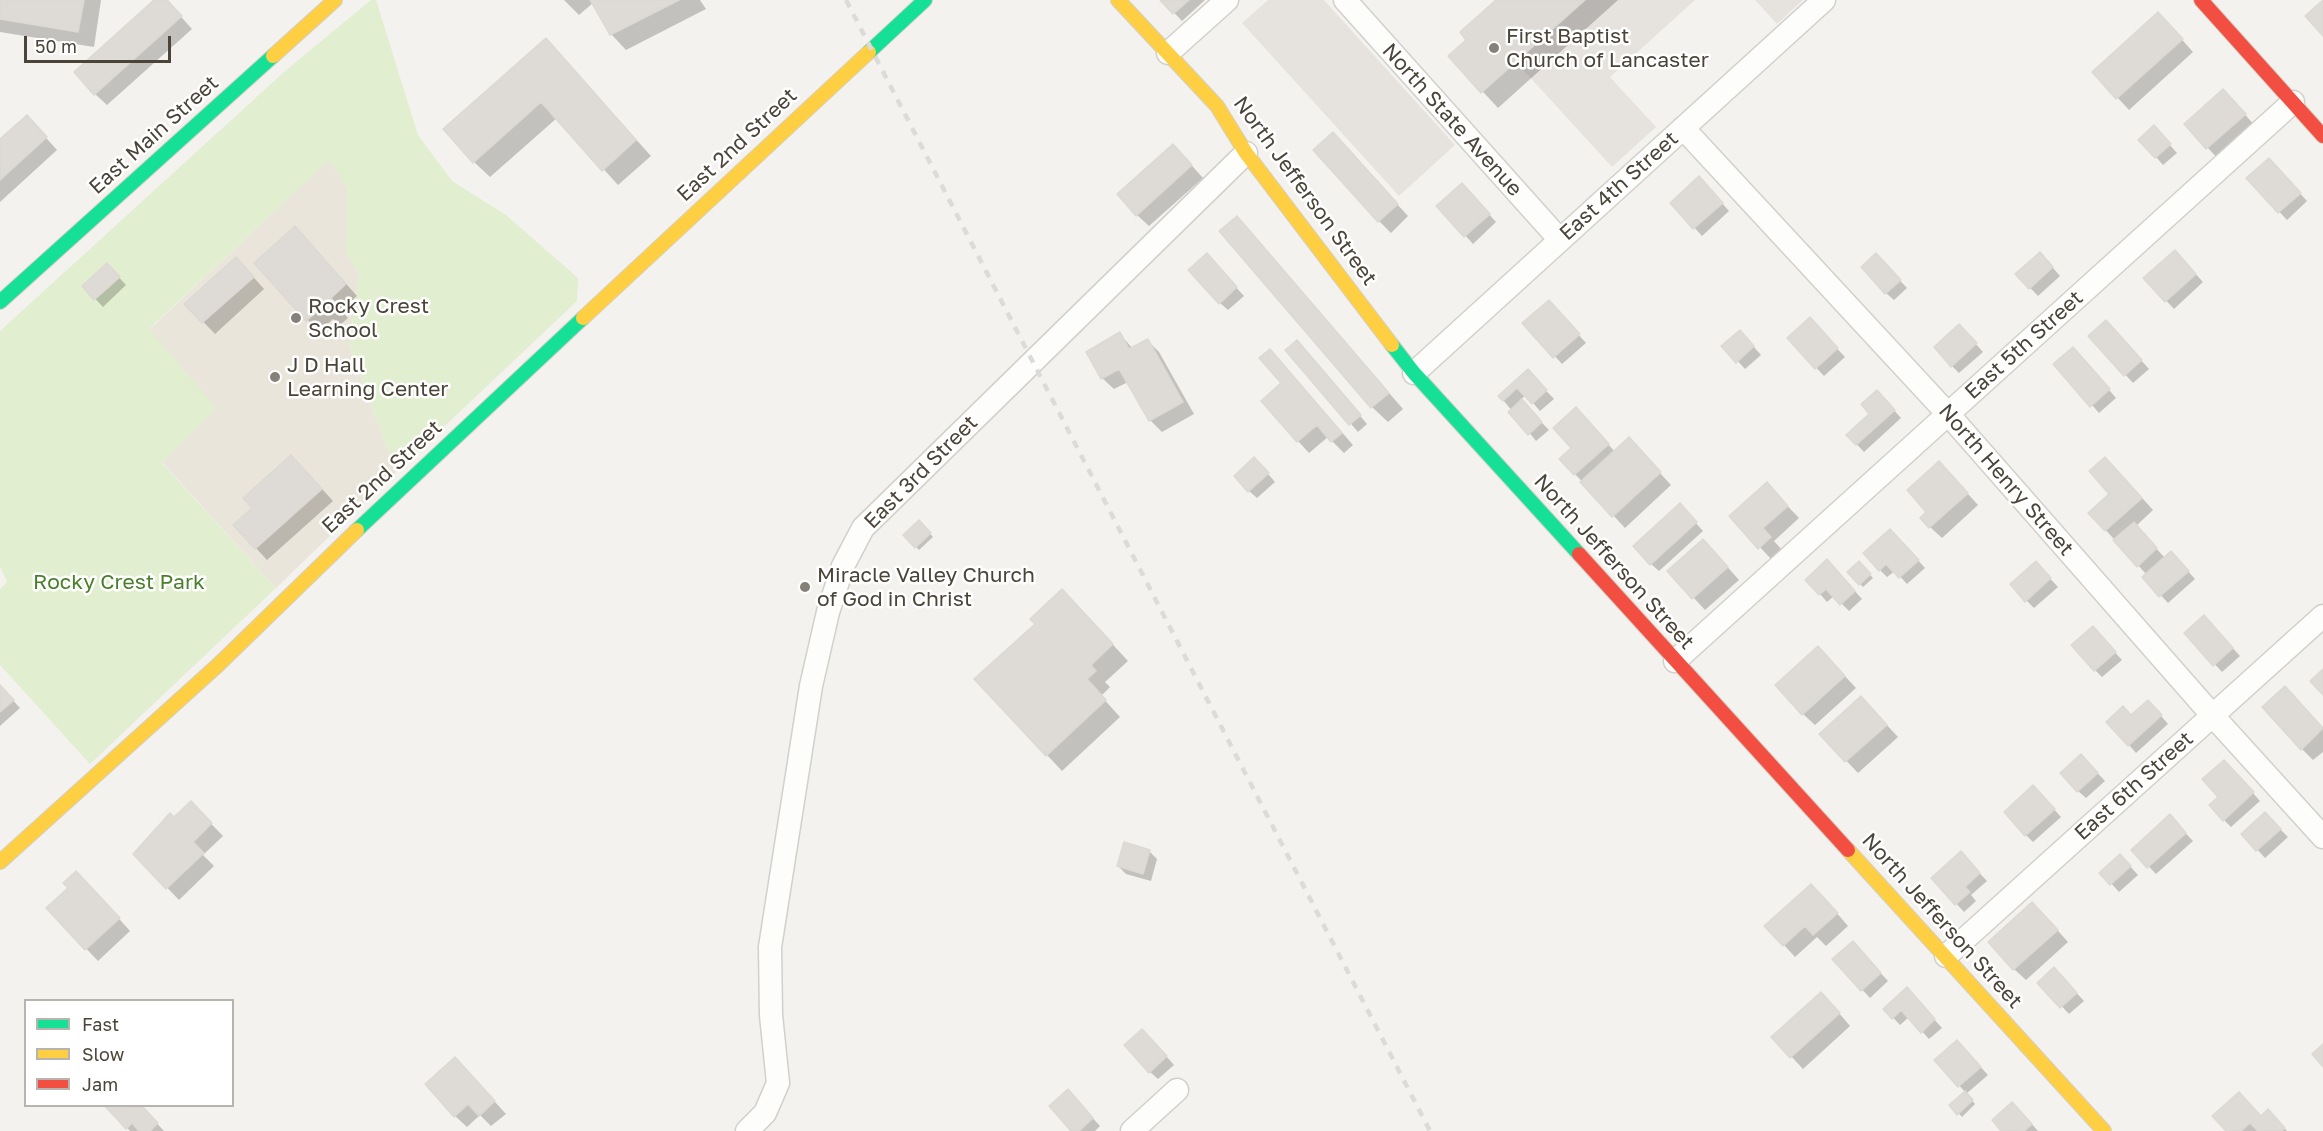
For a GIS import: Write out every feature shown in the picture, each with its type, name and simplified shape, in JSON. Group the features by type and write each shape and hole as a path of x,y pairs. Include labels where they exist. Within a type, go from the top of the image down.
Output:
{"street":[{"name":"East Main Street","path":"0,302 335,0"},
{"name":"East 2nd Street","path":"0,862 218,665 384,504 925,0"},
{"name":"North Jefferson Street","path":"1118,0 1217,106 1246,153 1414,373 2104,1131"},
{"path":"1168,53 1227,0"},
{"name":"North State Avenue","path":"1345,0 1560,240"},
{"name":"East 4th Street","path":"1414,373 1824,0"},
{"path":"2201,0 2323,136"},
{"name":"East 5th Street","path":"1674,661 2294,102"},
{"name":"North Henry Street","path":"1683,128 1948,414 2212,716 2323,837"},
{"name":"East 3rd Street","path":"747,1131 765,1113 778,1083 771,1015 770,947 811,686 828,612 843,566 862,528 1246,153"},
{"name":"East 6th Street","path":"1946,956 2323,616"},
{"path":"1132,1131 1177,1090"}],"shaded area":[{"path":"1268,0 1324,0 1455,145 1399,196 1242,23"},
{"path":"1585,0 1695,0 1610,77 1656,127 1612,167 1516,62"},
{"path":"1755,0 1803,0 1777,24"},
{"name":"J D Hall Learning Center","path":"329,159 346,187 346,253 359,274 349,346 396,472 276,588 162,462 149,330"}],"green space":[{"name":"Rocky Crest Park","path":"371,0 376,0 418,135 452,181 506,215 578,278 577,301 396,472 349,346 359,274 346,253 346,187 329,160 149,329 217,408 162,463 276,588 90,764 0,665 0,589 7,582 0,566 0,331 284,72"}],"building":[{"path":"0,0 84,0 78,32 0,19"},
{"path":"154,0 167,0 182,16 94,95 74,72"},
{"path":"590,0 679,0 610,35"},
{"path":"1160,0 1189,0 1173,14"},
{"name":"First Baptist Church of Lancaster","path":"1496,0 1585,0 1481,93 1448,56 1466,40 1460,32"},
{"path":"2323,0 2323,36 2305,16"},
{"path":"2158,12 2183,39 2116,99 2092,72"},
{"path":"546,38 636,140 602,171 541,102 473,163 443,129"},
{"path":"2223,89 2246,114 2206,149 2184,124"},
{"path":"27,115 47,137 0,180 0,139"},
{"path":"2154,125 2171,144 2155,158 2138,140"},
{"path":"1333,132 1398,204 1378,222 1313,150"},
{"path":"1173,144 1192,165 1136,216 1117,194"},
{"path":"2269,158 2301,193 2278,213 2246,178"},
{"path":"1699,176 1723,203 1693,229 1670,203"},
{"path":"1462,183 1490,214 1464,237 1436,206"},
{"path":"1237,216 1389,393 1371,408 1219,231"},
{"path":"295,226 346,284 331,298 338,305 327,315 321,308 306,321 254,263"},
{"path":"2175,250 2196,274 2165,302 2143,278"},
{"path":"2040,252 2053,267 2029,289 2015,274"},
{"path":"1207,253 1237,287 1219,304 1188,270"},
{"path":"1876,253 1901,280 1885,294 1861,267"},
{"path":"236,257 254,277 202,323 184,304"},
{"path":"107,263 120,277 94,300 82,286"},
{"path":"1549,300 1580,334 1553,358 1522,323"},
{"path":"1810,317 1838,348 1815,369 1787,338"},
{"path":"2106,320 2142,360 2124,376 2088,336"},
{"path":"1959,324 1977,343 1951,367 1934,347"},
{"path":"1740,330 1754,346 1736,363 1721,346"},
{"path":"1120,332 1129,349 1148,339 1183,402 1149,421 1119,369 1101,379 1086,352"},
{"path":"1297,340 1361,415 1349,425 1285,350"},
{"path":"2073,347 2110,389 2090,407 2053,364"},
{"path":"1270,349 1342,433 1331,442 1317,425 1297,442 1261,401 1281,383 1259,358"},
{"path":"1528,369 1547,390 1532,404 1517,388 1503,401 1498,396"},
{"path":"1877,390 1895,410 1856,445 1846,435 1869,414 1861,404"},
{"path":"1522,399 1542,422 1528,435 1508,412"},
{"path":"1576,407 1609,444 1574,475 1559,459 1571,448 1553,428"},
{"path":"1629,437 1661,472 1612,517 1580,482"},
{"path":"291,455 322,489 255,549 233,525 252,508 243,498"},
{"path":"1254,457 1269,473 1248,492 1234,476"},
{"path":"2105,457 2142,498 2105,531 2088,513 2109,494 2089,471"},
{"path":"1939,461 1968,493 1929,528 1920,518 1926,512 1907,490"},
{"path":"1767,482 1788,506 1763,528 1771,537 1758,549 1729,516"},
{"path":"1680,503 1697,522 1650,565 1633,546"},
{"path":"919,520 931,533 915,548 903,535"},
{"path":"2134,522 2157,548 2137,567 2113,540"},
{"path":"1890,529 1919,560 1899,578 1886,564 1879,571 1863,553"},
{"path":"1703,539 1728,567 1692,599 1667,571"},
{"path":"2171,551 2189,571 2159,597 2142,577"},
{"path":"1827,559 1855,591 1840,605 1826,589 1819,595 1805,580"},
{"path":"1859,561 1871,574 1859,585 1847,572"},
{"path":"2036,561 2051,578 2025,602 2010,584"},
{"path":"1062,589 1113,644 1091,665 1096,671 1087,679 1106,700 1046,756 974,679 1035,624 1030,619"},
{"path":"2204,615 2233,648 2213,666 2184,633"},
{"path":"2093,626 2116,652 2094,671 2071,645"},
{"path":"1818,646 1845,676 1802,715 1775,685"},
{"path":"2323,669 2323,695 2310,681"},
{"path":"0,685 14,700 0,712"},
{"path":"2285,686 2323,728 2301,750 2262,707"},
{"path":"1861,696 1887,725 1845,762 1819,734"},
{"path":"2148,700 2162,715 2128,746 2106,722 2123,706 2131,715"},
{"path":"2081,754 2098,773 2077,792 2060,773"},
{"path":"2224,760 2254,792 2223,821 2209,805 2218,797 2202,779"},
{"path":"2033,785 2055,809 2025,836 2004,812"},
{"path":"191,801 212,823 193,842 204,853 166,889 133,854 170,813 174,817"},
{"path":"2265,812 2281,829 2256,851 2241,834"},
{"path":"2170,814 2186,833 2147,868 2131,850"},
{"path":"1124,842 1150,850 1143,874 1117,866"},
{"path":"1961,851 1980,873 1965,887 1970,892 1955,905 1931,878"},
{"path":"2120,854 2131,866 2110,885 2099,873"},
{"path":"76,871 120,918 85,950 46,908 68,888 63,883"},
{"path":"1811,884 1838,913 1813,935 1805,926 1783,946 1764,926"},
{"path":"2032,902 2058,930 2013,970 1988,942"},
{"path":"1853,941 1881,973 1861,991 1832,959"},
{"path":"2054,967 2077,993 2060,1008 2037,983"},
{"path":"1907,987 1935,1019 1921,1033 1901,1010 1892,1019 1883,1009"},
{"path":"1821,992 1840,1013 1790,1058 1771,1037"},
{"path":"1142,1029 1167,1056 1149,1073 1124,1045"},
{"path":"1957,1040 1981,1067 1958,1087 1934,1060"},
{"path":"2323,1044 2323,1067 2312,1054"},
{"path":"455,1057 495,1101 479,1116 468,1104 454,1117 425,1084"},
{"path":"1068,1089 1093,1118 1079,1131 1071,1131 1049,1106"},
{"path":"1965,1091 1973,1100 1957,1115 1949,1105"},
{"path":"2239,1092 2261,1116 2268,1109 2285,1128 2281,1131 2258,1131 2250,1123 2241,1131 2226,1131 2212,1116"},
{"path":"2012,1102 2032,1124 2024,1131 2001,1131 1992,1120"},
{"path":"106,1107 143,1107 158,1123 150,1131 139,1131 132,1123 126,1129"}],"railway":[{"path":"846,0 1430,1131"}],"traffic: fast":[{"path":"869,52 925,0"},
{"path":"0,302 273,56"},
{"path":"357,530 583,318"},
{"path":"1392,345 1414,373 1579,554"}],"traffic: slow":[{"path":"273,56 335,0"},
{"path":"1118,0 1217,106 1246,153 1392,345"},
{"path":"583,318 869,52"},
{"path":"0,862 218,665 357,530"},
{"path":"1848,850 2104,1131"}],"traffic: jam":[{"path":"2201,0 2323,136"},
{"path":"1579,554 1848,850"}],"place":[{"name":"First Baptist Church of Lancaster","path":"1494,48"},
{"name":"Rocky Crest School","path":"296,318"},
{"name":"J D Hall Learning Center","path":"275,377"},
{"name":"Miracle Valley Church of God in Christ","path":"805,587"}]}
